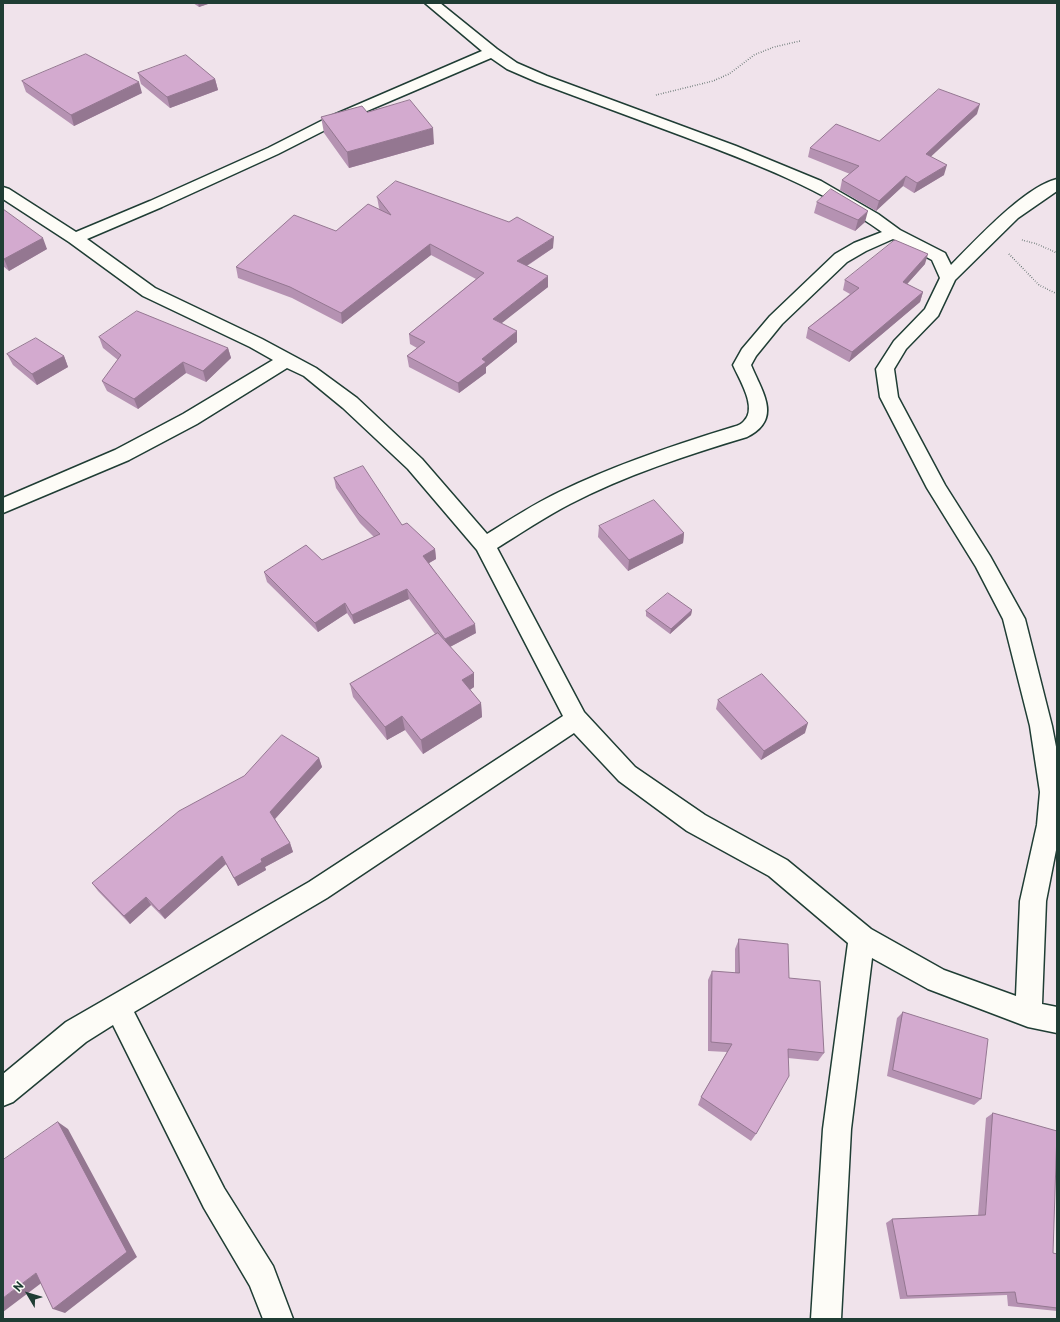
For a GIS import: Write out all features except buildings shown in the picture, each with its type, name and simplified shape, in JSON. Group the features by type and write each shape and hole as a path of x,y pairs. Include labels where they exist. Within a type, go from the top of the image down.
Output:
{"street":[{"path":"432,3 492,52 512,66 731,149 815,184 872,217 894,233 939,257 948,278"},
{"path":"75,238 156,204 334,120 492,52"},
{"path":"1028,1014 1033,901 1049,825 1052,792 1041,726 1014,619 983,562 937,488 889,397 885,369 900,345 932,312 948,278 1047,189 1057,184"},
{"path":"3,192 75,238 149,292 256,342 310,372 350,403 415,464 485,544 576,719 627,774 696,823 778,868 862,938 937,980 1028,1014 1057,1020"},
{"path":"485,544 563,499 612,476 658,458 740,432 752,425 758,415 759,402 742,365 748,353 776,320 842,258 860,247 894,233"},
{"path":"3,506 122,455 190,419 288,360"},
{"path":"3,1092 76,1032 318,890 576,719"},
{"path":"826,1319 836,1129 862,938"},
{"path":"118,1008 214,1198 262,1277 278,1319"}],"path":[{"path":"613,104 640,100 667,92 702,86 723,78 734,71 747,59 766,49 800,41"},
{"path":"1057,253 1000,230 1002,247 1039,285 1057,294"}]}
